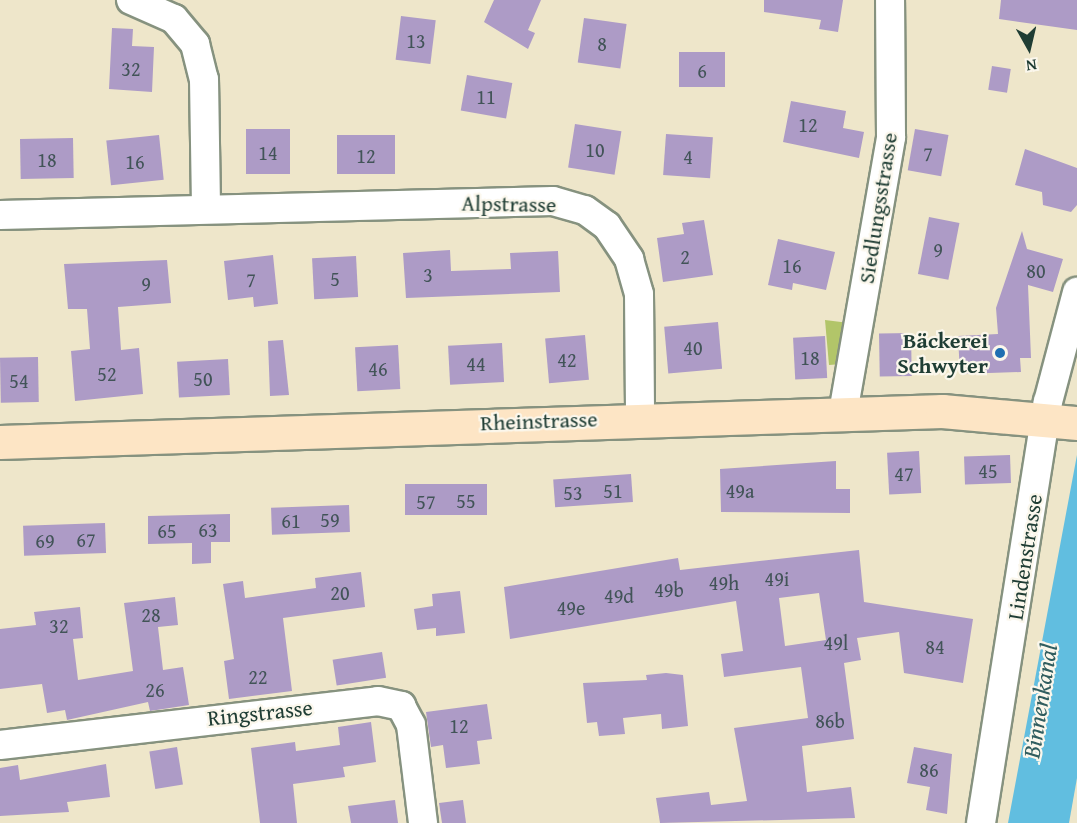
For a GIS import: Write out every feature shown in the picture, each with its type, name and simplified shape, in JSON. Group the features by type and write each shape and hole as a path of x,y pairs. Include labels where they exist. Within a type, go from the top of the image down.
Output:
{"street":[{"path":"131,0 174,18 195,44 204,79 206,206"},
{"name":"Siedlungsstrasse","path":"843,413 891,137 890,0"},
{"name":"Alpstrasse","path":"0,216 206,206 553,201 585,210 607,226 629,259 639,294 640,417"},
{"name":"Lindenstrasse","path":"981,823 1062,421 1077,292"},
{"name":"Rheinstrasse","path":"0,442 640,417 942,411 1062,421"},
{"name":"Ringstrasse","path":"0,745 378,701 401,706 411,725 423,823"}],"green space":[{"path":"825,320 849,323 842,364 829,365"}],"water":[{"name":"Binnenkanal","path":"1077,455 1077,778 1069,823 1008,823"}],"building":[{"path":"494,0 541,0 528,30 535,33 528,49 484,22"},
{"path":"764,0 843,0 838,32 819,29 821,20 764,12"},
{"path":"1001,0 1077,0 1077,30 999,19"},
{"path":"401,16 436,20 430,64 396,60"},
{"path":"584,18 627,24 620,69 578,63"},
{"path":"112,28 133,29 132,46 154,47 152,92 109,89"},
{"path":"679,52 725,52 725,87 679,87"},
{"path":"992,66 1011,69 1007,93 988,90"},
{"path":"467,75 512,83 506,118 461,110"},
{"path":"791,101 846,111 843,128 864,132 859,158 783,142"},
{"path":"575,124 621,131 615,175 568,167"},
{"path":"246,129 290,129 290,174 246,174"},
{"path":"915,129 948,135 941,176 908,170"},
{"path":"666,134 713,137 710,178 663,175"},
{"path":"159,135 164,180 111,185 106,141"},
{"path":"337,135 395,135 395,174 337,174"},
{"path":"73,138 74,178 21,179 20,139"},
{"path":"1025,149 1077,168 1077,205 1071,212 1043,205 1042,192 1015,185"},
{"path":"929,217 959,223 948,280 918,274"},
{"path":"704,220 713,275 663,282 657,238 684,234 682,223"},
{"path":"1022,231 1027,249 1063,259 1053,292 1028,285 1031,358 1020,358 1021,372 960,374 958,336 998,334 996,308"},
{"path":"778,239 835,252 826,290 793,283 792,290 768,285"},
{"path":"450,250 451,271 511,269 510,253 558,251 560,292 406,298 403,253"},
{"path":"273,255 278,304 254,307 253,297 228,300 224,261"},
{"path":"356,256 358,297 314,299 312,258"},
{"path":"167,260 171,303 118,307 121,350 139,348 143,394 75,401 71,351 90,349 87,309 68,309 64,264"},
{"path":"718,322 722,369 668,374 664,327"},
{"path":"911,333 912,376 880,377 879,334"},
{"path":"585,335 589,380 549,383 545,338"},
{"path":"825,336 827,378 795,380 793,338"},
{"path":"283,340 289,395 270,396 268,341"},
{"path":"502,343 504,382 450,385 448,346"},
{"path":"398,345 400,389 357,391 355,347"},
{"path":"38,357 39,402 1,403 0,358"},
{"path":"228,359 230,395 179,398 177,362"},
{"path":"919,451 921,493 889,495 887,453"},
{"path":"1010,455 1011,483 965,485 964,457"},
{"path":"836,461 836,489 850,489 850,513 721,512 720,469"},
{"path":"631,474 633,502 555,507 553,479"},
{"path":"405,484 487,484 487,515 405,515"},
{"path":"349,505 350,532 272,535 271,508"},
{"path":"230,514 230,542 211,542 211,563 192,564 192,543 148,544 148,516"},
{"path":"105,523 106,553 24,556 23,526"},
{"path":"859,550 864,602 973,619 963,683 904,673 899,632 857,638 861,660 844,663 854,739 802,746 807,792 851,787 855,818 660,823 656,798 709,792 711,805 747,801 734,728 808,718 801,667 724,677 721,654 743,651 736,601 510,639 504,587 678,558 680,570","holes":["819,593 826,640 785,646 779,598"]},
{"path":"361,572 365,607 283,618 292,691 229,699 224,661 234,659 223,584 243,581 245,598 316,588 315,578"},
{"path":"460,591 465,633 436,636 436,628 417,630 414,609 433,606 432,594"},
{"path":"175,597 178,625 158,627 163,670 183,667 189,705 150,711 148,702 67,720 65,710 47,713 42,684 0,689 0,629 36,625 34,612 80,607 83,638 73,639 78,680 133,671 124,603"},
{"path":"382,652 386,678 337,686 333,660"},
{"path":"666,673 683,675 688,726 662,729 661,714 623,718 625,734 599,736 597,722 587,723 583,683 647,680 646,675"},
{"path":"487,704 492,739 477,741 480,764 446,768 443,745 431,747 426,712"},
{"path":"371,722 376,762 343,767 345,777 293,784 297,823 260,823 251,748 295,742 296,751 340,745 338,727"},
{"path":"177,747 183,785 155,789 149,751"},
{"path":"914,747 952,754 947,814 926,810 930,787 907,783"},
{"path":"106,764 110,797 67,802 69,812 0,816 0,768 18,765 20,780"},
{"path":"395,800 398,823 351,823 348,806"},
{"path":"463,800 466,823 442,823 439,803"}],"place":[{"name":"Bäckerei Schwyter","path":"1000,353"}]}
